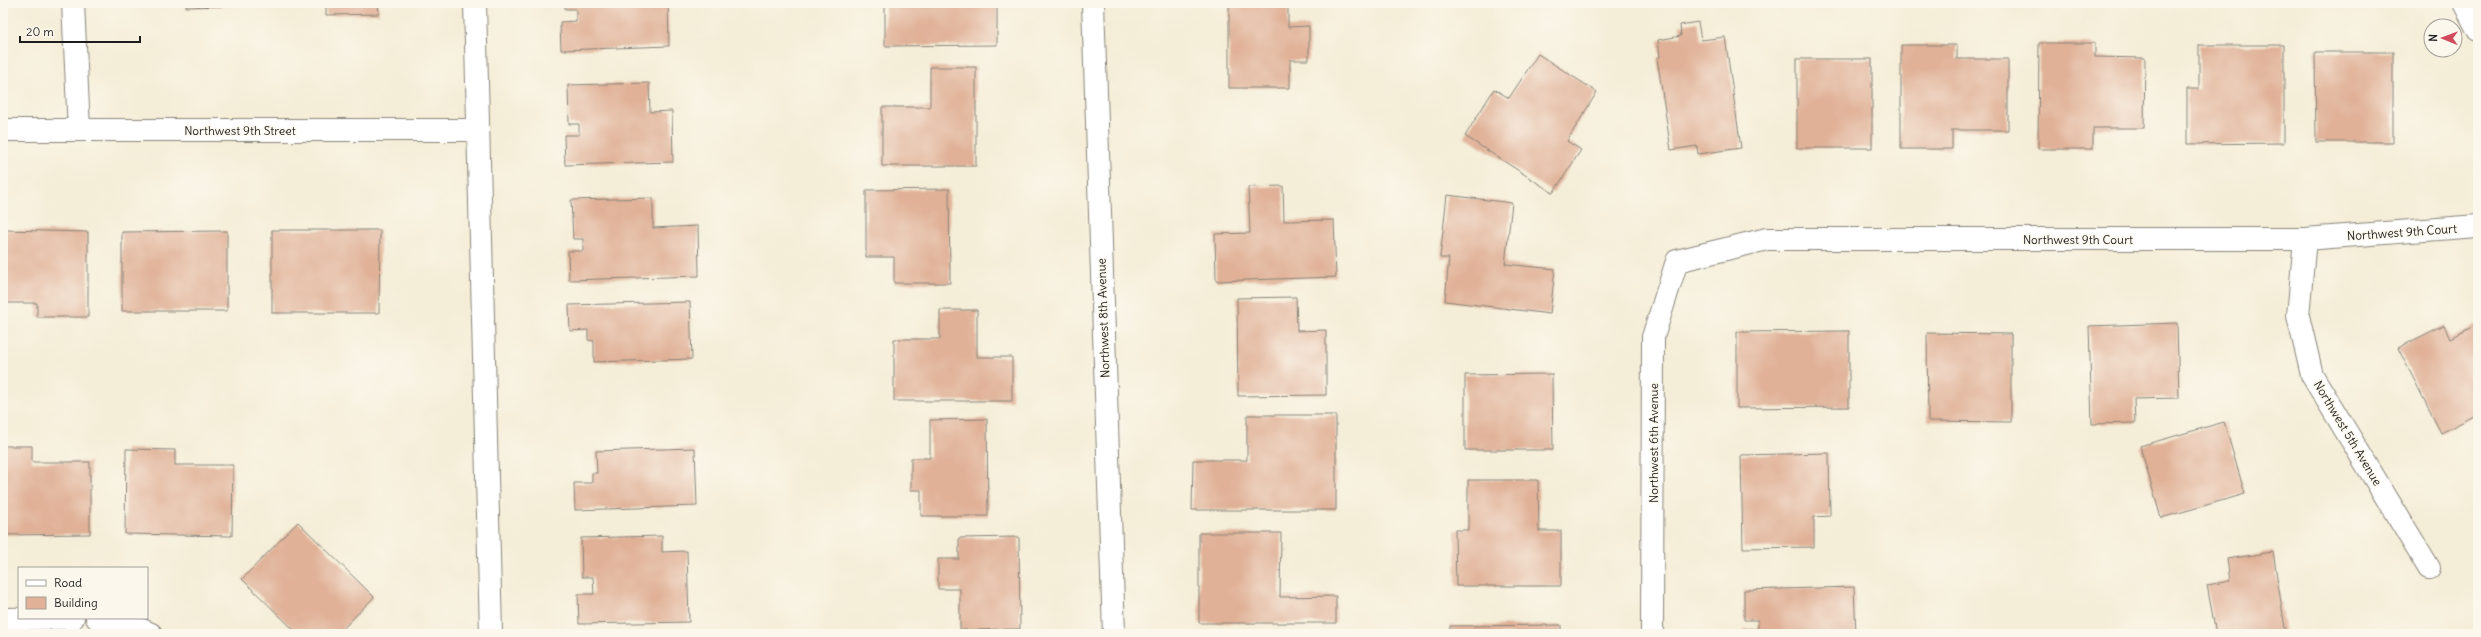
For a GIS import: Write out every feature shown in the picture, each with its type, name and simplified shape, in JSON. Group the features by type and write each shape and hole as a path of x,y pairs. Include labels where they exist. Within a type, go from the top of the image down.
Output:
{"street":[{"path":"73,3 79,130"},
{"path":"475,3 491,634"},
{"name":"Northwest 8th Avenue","path":"1093,3 1114,634"},
{"path":"2464,3 2478,30"},
{"name":"Northwest 9th Street","path":"3,130 478,130"},
{"name":"Northwest 9th Court","path":"1681,259 1767,239 2305,239 2478,226"},
{"name":"Northwest 5th Avenue","path":"2305,239 2298,316 2312,375 2429,568"},
{"name":"Northwest 6th Avenue","path":"1652,634 1653,337 1677,260 1681,259"},
{"path":"3,619 18,619"},
{"path":"104,619 124,622 151,634"}],"building":[{"path":"186,3 229,3 229,6 186,7"},
{"path":"326,3 378,3 379,14 326,15"},
{"path":"565,3 668,3 669,46 561,50 560,22 576,21 576,9 565,9"},
{"path":"885,3 997,3 997,45 885,46"},
{"path":"1229,3 1288,3 1288,27 1309,26 1309,60 1290,60 1290,88 1229,88"},
{"path":"1698,22 1701,40 1725,37 1741,148 1698,154 1697,146 1671,150 1657,58 1660,57 1658,40 1681,36 1680,25"},
{"path":"2039,43 2095,43 2095,57 2145,58 2144,128 2093,128 2093,149 2038,149"},
{"path":"1901,45 1957,45 1957,59 2008,59 2008,130 1952,130 1952,149 1901,149"},
{"path":"2199,45 2284,45 2284,143 2187,144 2187,89 2199,89"},
{"path":"2315,52 2393,52 2393,142 2316,142"},
{"path":"1538,54 1597,92 1567,141 1581,150 1553,193 1465,136 1494,89 1509,98"},
{"path":"1797,59 1872,59 1872,148 1797,148"},
{"path":"930,67 976,67 976,166 882,166 882,107 930,107"},
{"path":"649,83 650,112 672,111 673,162 565,165 564,135 579,135 579,124 569,124 568,85"},
{"path":"1283,186 1284,221 1334,220 1336,277 1216,281 1215,234 1250,233 1248,187"},
{"path":"949,189 950,283 894,283 894,257 866,257 866,190"},
{"path":"1447,195 1512,203 1505,264 1555,269 1550,314 1445,301 1449,258 1440,258"},
{"path":"653,198 653,228 698,226 699,276 569,280 568,251 583,251 583,239 573,239 571,200"},
{"path":"3,230 88,232 88,317 37,317 37,303 3,303"},
{"path":"272,230 380,230 379,313 272,313"},
{"path":"227,231 227,311 122,311 122,232"},
{"path":"1296,297 1297,331 1326,330 1326,395 1238,396 1237,298"},
{"path":"690,302 692,359 594,362 594,341 588,340 588,330 570,331 569,305"},
{"path":"940,310 977,310 977,357 1012,357 1012,401 894,401 894,339 940,339"},
{"path":"2177,323 2179,398 2134,399 2135,423 2092,424 2089,326"},
{"path":"2478,324 2478,414 2441,433 2398,348 2444,325 2450,338"},
{"path":"1849,331 1849,407 1737,408 1737,332"},
{"path":"1927,333 2011,334 2011,422 1928,421"},
{"path":"1552,374 1553,450 1465,450 1465,375"},
{"path":"1247,415 1336,415 1336,510 1192,510 1193,460 1247,460"},
{"path":"987,419 988,516 921,516 921,490 911,490 911,458 930,458 930,420"},
{"path":"2224,422 2245,494 2161,518 2140,446"},
{"path":"3,446 32,446 32,462 90,462 90,534 3,535"},
{"path":"695,448 697,506 575,510 574,483 592,483 592,473 597,473 596,451"},
{"path":"126,449 175,450 175,465 233,465 232,536 125,534"},
{"path":"1829,453 1830,516 1814,517 1814,547 1743,548 1741,455"},
{"path":"1468,480 1538,480 1539,531 1561,531 1561,586 1456,586 1455,530 1468,530"},
{"path":"298,522 374,597 338,634 298,634 242,579"},
{"path":"1199,533 1281,533 1280,597 1336,596 1336,623 1199,623"},
{"path":"662,536 662,552 687,551 689,622 579,624 578,594 594,594 593,577 582,577 581,538"},
{"path":"1019,537 1020,629 960,630 960,589 938,589 938,559 959,559 959,538"},
{"path":"2273,552 2286,634 2216,634 2207,585 2230,581 2227,559"},
{"path":"1854,587 1856,634 1744,634 1744,629 1758,629 1758,620 1744,620 1744,590"},
{"path":"1561,625 1561,634 1450,634 1450,626"}]}
